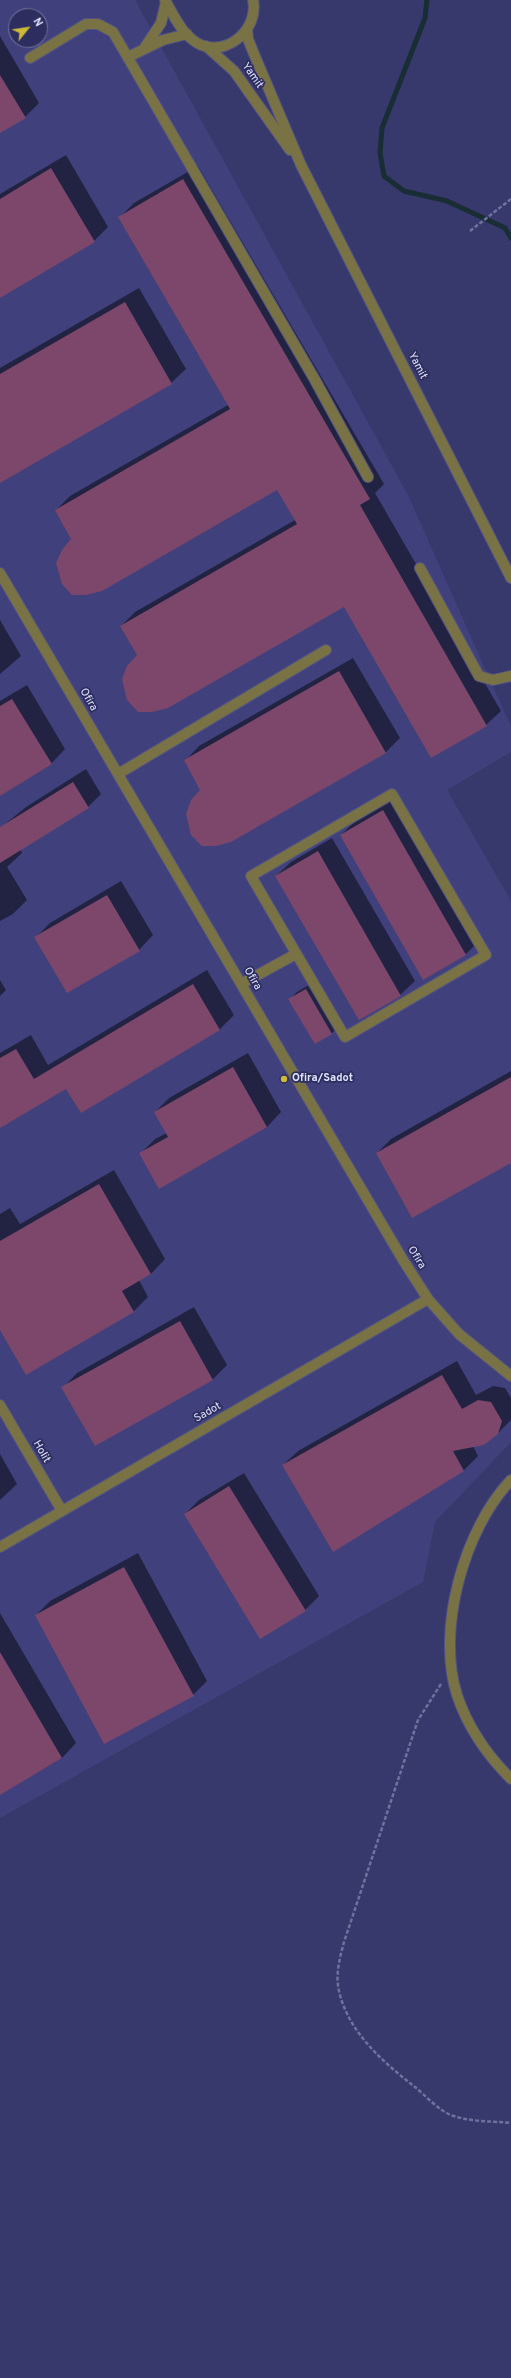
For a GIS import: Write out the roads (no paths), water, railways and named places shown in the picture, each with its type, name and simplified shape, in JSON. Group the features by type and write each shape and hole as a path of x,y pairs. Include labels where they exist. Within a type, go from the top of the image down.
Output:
{"street":[{"path":"206,46 213,48 234,41 248,29 254,15 253,0"},
{"path":"128,57 175,36 188,34 166,1"},
{"path":"143,49 161,22 166,1"},
{"path":"30,58 86,24 98,24 113,32 315,380 368,477"},
{"name":"Yamit","path":"248,29 248,39 301,165 511,578"},
{"name":"Yamit","path":"188,34 206,46 234,71 301,165"},
{"path":"420,568 479,676 493,680 511,676"},
{"name":"Ofira","path":"0,573 399,1253 428,1299 459,1334 511,1376"},
{"path":"118,774 326,650"},
{"path":"392,794 486,955 345,1038 296,954 251,876 392,794"},
{"path":"241,984 296,954"},
{"name":"Sadot","path":"0,1547 428,1299"},
{"name":"Holit","path":"0,1405 62,1511"},
{"path":"511,1480 468,1548 455,1595 450,1648 457,1694 473,1732 494,1762 511,1779"}],"waterway":[{"path":"427,0 425,18 382,128 380,153 384,176 404,191 447,201 505,228 511,238"}],"place":[{"name":"Ofira/Sadot","path":"284,1079"}]}
